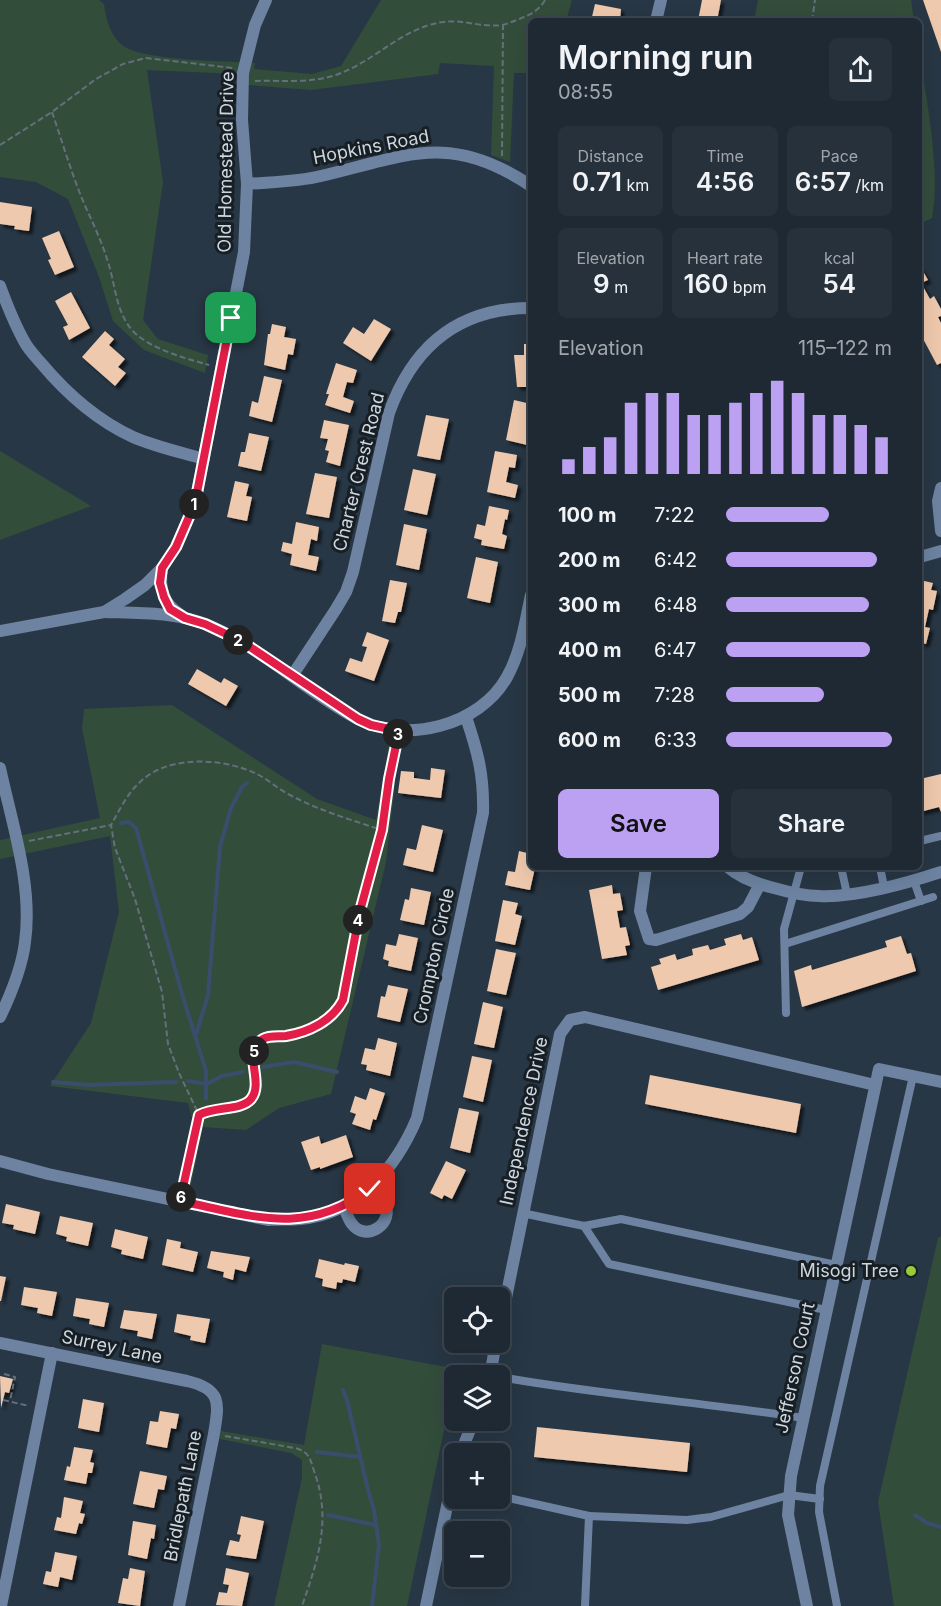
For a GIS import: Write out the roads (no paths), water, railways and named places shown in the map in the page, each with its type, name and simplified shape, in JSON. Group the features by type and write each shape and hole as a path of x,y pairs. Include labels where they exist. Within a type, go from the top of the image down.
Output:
{"street":[{"name":"Old Homestead Drive","path":"0,631 104,612 145,585 162,568 176,547 195,503 244,252 247,184 242,120 243,73 255,25 266,0"},
{"path":"657,18 661,0"},
{"name":"Hopkins Road","path":"247,184 318,177 375,161 431,152 447,152 472,156 501,168 528,184"},
{"path":"0,286 26,344 60,386 79,403 113,427 134,437 204,459"},
{"name":"Charter Crest Road","path":"292,676 346,592 353,572 389,413 398,388 409,368 438,338 466,321 478,316 528,308"},
{"path":"941,488 938,501 941,531"},
{"path":"922,556 941,551"},
{"path":"162,568 160,583 164,597 170,609 185,618"},
{"path":"104,612 185,618 205,624 241,641 358,719 399,731 446,725 466,717 494,694 506,680 518,656 528,609"},
{"name":"Crompton Circle","path":"0,1161 21,1168 268,1220 302,1219 324,1214 344,1206 370,1189 394,1162 407,1142 417,1118 483,813 484,786 480,759 466,717"},
{"path":"0,768 25,887 26,934 19,969 0,1017"},
{"path":"646,870 640,911 649,939 656,939 740,914 748,907 760,884"},
{"path":"734,870 760,884 793,893 820,896 847,894 914,881 941,872"},
{"name":"Independence Drive","path":"508,1287 560,1034 570,1020 585,1017 875,1085"},
{"name":"Jefferson Court","path":"807,1606 788,1515 791,1476 879,1069 913,1076"},
{"path":"913,1076 941,1082"},
{"path":"344,1206 351,1224 357,1229 371,1231 378,1228 384,1223 386,1208 383,1201 370,1189"},
{"name":"Surrey Lane","path":"0,1342 194,1382 209,1388 214,1393"},
{"path":"1,1606 52,1353"},
{"name":"Bridlepath Lane","path":"179,1606 218,1410 214,1393"},
{"path":"426,1606 448,1509"}],"lane":[{"path":"922,841 941,836"},
{"path":"786,1013 784,929 800,870"},
{"path":"842,870 847,894"},
{"path":"881,870 884,886"},
{"path":"914,881 921,901"},
{"path":"784,944 933,897"},
{"path":"837,1606 819,1512 820,1486 913,1076"},
{"path":"522,1213 584,1226 621,1220 836,1265"},
{"path":"584,1226 609,1264 826,1310"},
{"path":"510,1379 554,1387 740,1408 803,1418"},
{"path":"510,1498 589,1516 699,1518 711,1517 789,1495 820,1499"},
{"path":"585,1606 589,1516"}],"waterway":[{"path":"196,1035 208,995 220,847 231,808 242,787 247,783"},
{"path":"121,823 129,822 136,828 206,1071 206,1099"},
{"path":"263,1067 294,1062 337,1072"},
{"path":"188,1081 207,1084 222,1076 243,1072"},
{"path":"53,1082 89,1085 176,1082"},
{"path":"343,1390 374,1510 379,1545 372,1606"},
{"path":"317,1452 360,1457"},
{"path":"328,1515 376,1525"},
{"path":"915,1515 927,1523 941,1527"}],"place":[{"name":"Misogi Tree","path":"911,1271"}]}
